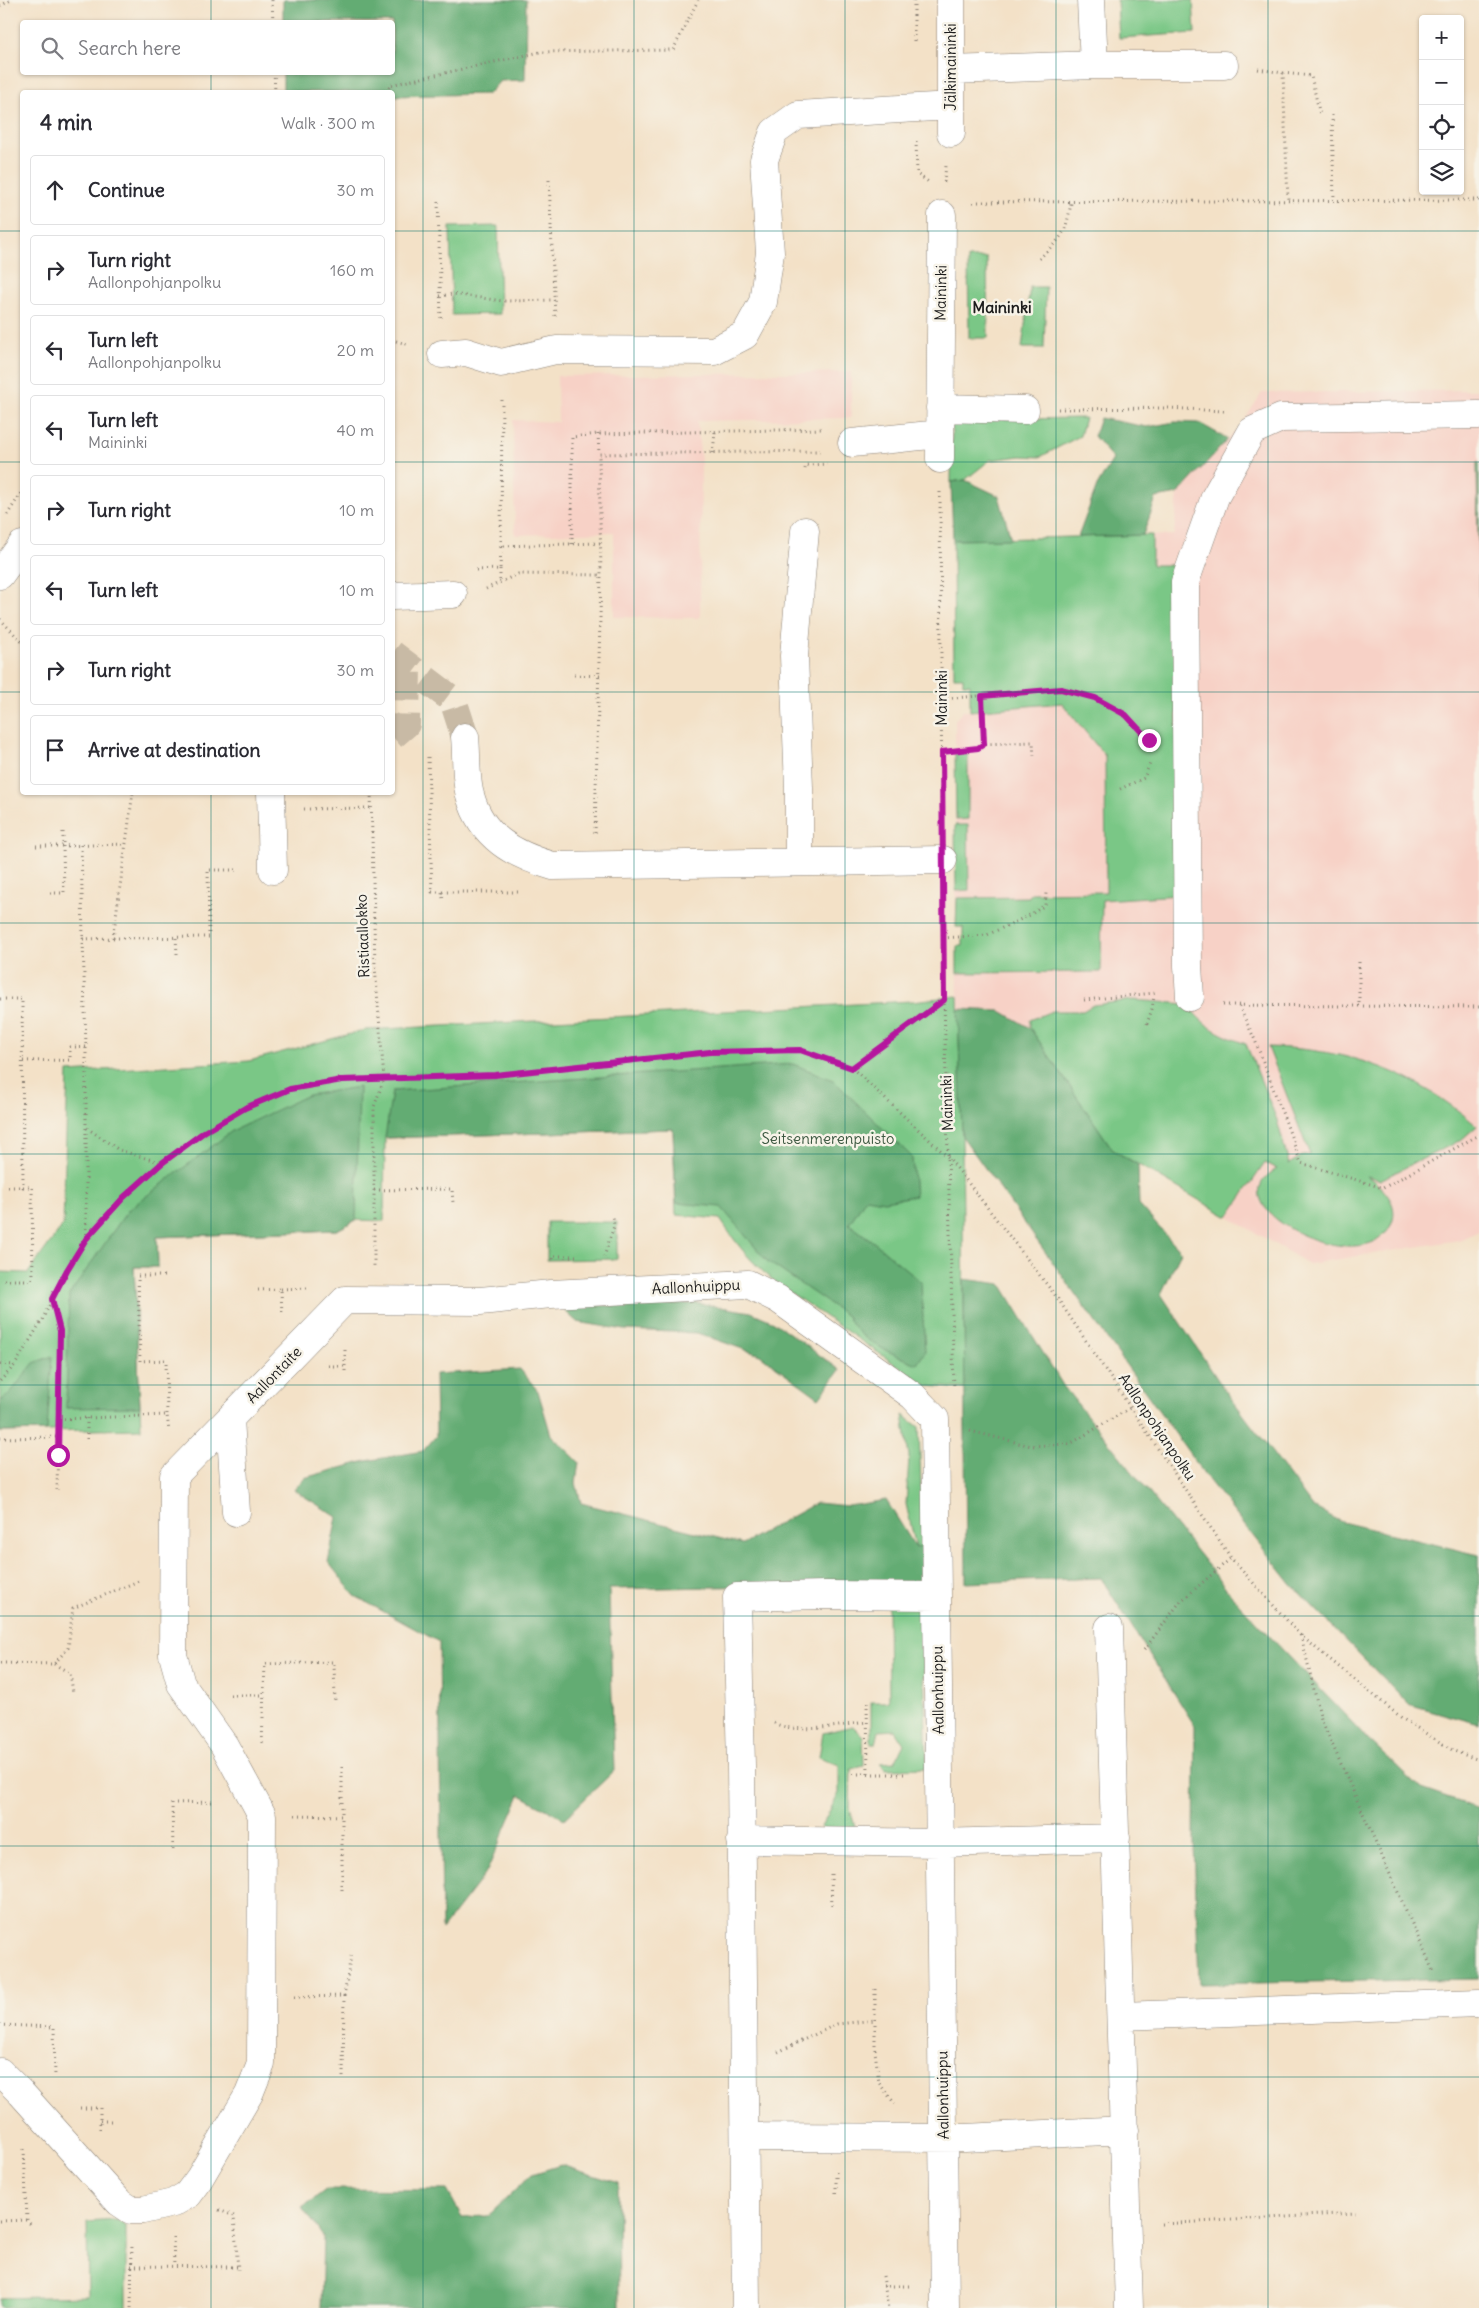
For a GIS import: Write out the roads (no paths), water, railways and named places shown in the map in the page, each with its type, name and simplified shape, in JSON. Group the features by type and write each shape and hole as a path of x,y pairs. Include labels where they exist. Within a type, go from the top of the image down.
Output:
{"street":[{"name":"Jälkimaininki","path":"951,0 951,133"},
{"path":"1091,0 1094,65"},
{"path":"951,70 1094,65 1224,65"},
{"path":"442,354 466,352 501,363 556,350 714,351 745,334 764,302 770,253 764,160 774,132 798,115 951,106"},
{"name":"Maininki","path":"940,434 942,215"},
{"path":"852,443 940,434 1025,410"},
{"path":"1190,997 1188,966 1185,582 1215,497 1252,430 1281,418 1479,415"},
{"path":"799,862 799,788 794,656 805,531"},
{"path":"0,575 20,548"},
{"path":"395,596 453,594"},
{"path":"465,738 469,794 480,822 501,843 530,859 553,866 943,860"},
{"path":"271,795 273,870"},
{"name":"Aallonhuippu","path":"634,1291 748,1284 778,1299 913,1396 935,1419 940,1843 933,2137 945,2308"},
{"name":"Aallontaite","path":"0,2072 119,2202 132,2210 143,2210 173,2204 187,2195 199,2179 249,2094 260,2064 262,1814 224,1745 181,1684 173,1655 174,1476 345,1300 480,1301 551,1294 634,1291"},
{"path":"230,1419 236,1512"},
{"path":"746,2308 741,1840 736,1597 937,1596"},
{"path":"1109,1628 1129,2308"},
{"path":"741,1840 940,1843 1116,1838"},
{"path":"1121,2016 1479,2004"},
{"path":"745,2137 964,2138 1125,2130"}],"tunnel":[{"path":"395,656 453,700 465,737"},
{"path":"395,733 406,724 407,664"}],"district":[{"name":"Maininki","path":"1002,307"}],"park label":[{"name":"Seitsenmerenpuisto","path":"828,1139"}]}
